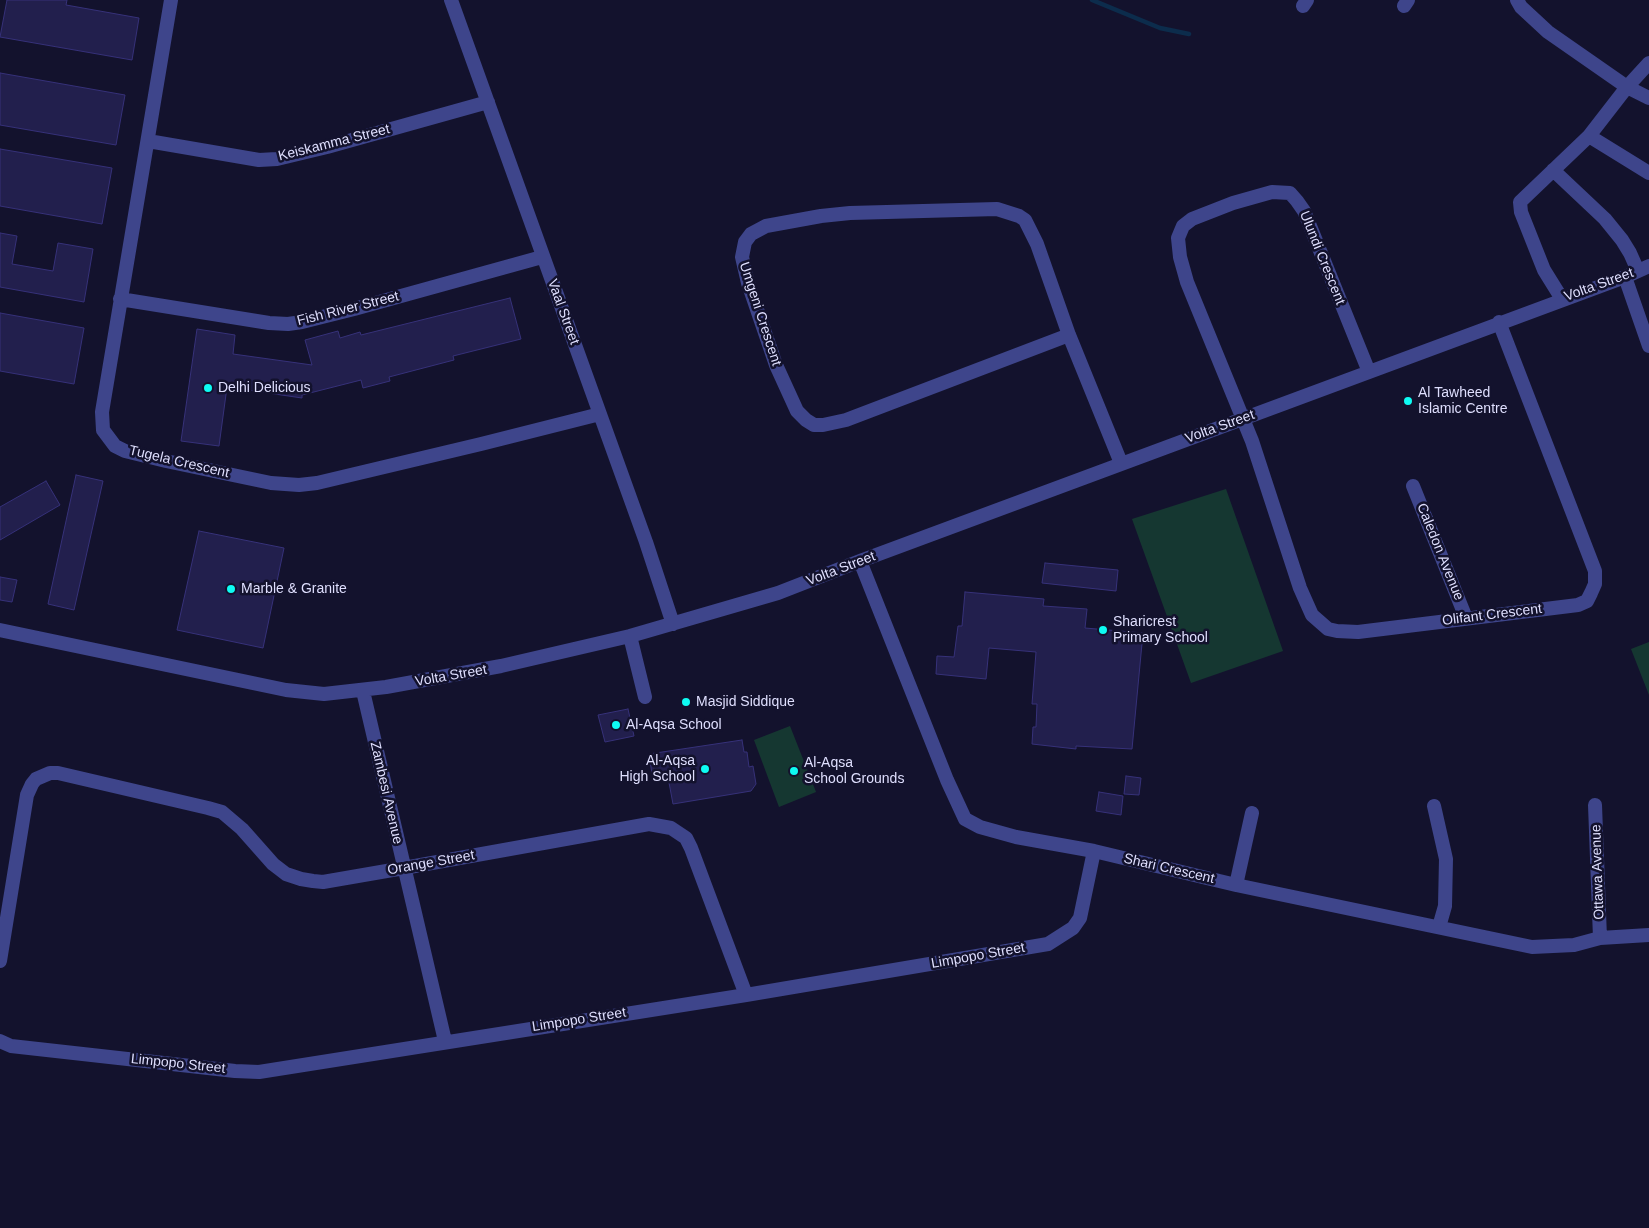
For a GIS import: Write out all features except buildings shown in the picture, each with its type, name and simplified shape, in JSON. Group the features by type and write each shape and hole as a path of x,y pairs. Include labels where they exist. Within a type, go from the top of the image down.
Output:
{"street":[{"name":"Tugela Crescent","path":"171,0 101,422 103,430 115,446 125,451 271,483 299,485 317,483 600,414"},
{"name":"Vaal Street","path":"451,0 646,542 673,624"},
{"path":"1517,0 1548,32 1627,87 1649,98"},
{"path":"1562,299 1544,270 1532,244 1519,204 1589,136 1627,87 1649,63"},
{"name":"Keiskamma Street","path":"148,141 259,160 277,159 488,102"},
{"path":"1589,136 1649,173"},
{"path":"1553,170 1605,220 1630,253 1637,271 1649,346"},
{"name":"Ulundi Crescent","path":"1242,419 1187,282 1180,257 1178,238 1183,226 1192,219 1233,203 1272,192 1286,192 1297,201 1304,211 1369,372"},
{"name":"Umgeni Crescent","path":"1069,335 846,420 823,426 814,424 806,420 798,411 776,365 748,283 742,257 744,242 751,234 766,226 821,216 997,209 1005,210 1024,220 1032,232 1069,335 1122,463"},
{"name":"Fish River Street","path":"120,299 269,323 288,324 354,309 542,257"},
{"name":"Volta Street","path":"0,630 286,690 324,694 362,691 501,666 630,636 778,593 1637,271"},
{"name":"Olifant Crescent","path":"1242,419 1252,440 1300,588 1312,615 1328,629 1358,632 1578,605 1587,601 1595,584 1595,571 1499,322"},
{"name":"Caledon Avenue","path":"1413,486 1466,618"},
{"name":"Shari Crescent","path":"860,561 944,771 965,818 980,827 1094,851 1236,885 1532,947 1574,945 1600,938 1649,935"},
{"path":"630,636 645,697"},
{"name":"Zambesi Avenue","path":"362,691 445,1041"},
{"name":"Orange Street","path":"7,876 27,796 32,784 36,779 50,773 58,773 222,812 242,829 274,864 286,874 300,879 323,882 649,824 671,828 686,838 746,995"},
{"name":"Ottawa Avenue","path":"1595,805 1600,938"},
{"path":"1434,806 1446,859 1445,906 1439,927"},
{"path":"1236,885 1252,813"},
{"name":"Limpopo Street","path":"0,1041 18,1047 259,1072 445,1041 746,995 1048,944 1073,928 1080,918 1094,851"},
{"path":"0,961 7,876"}],"green space":[{"path":"1226,489 1283,651 1191,683 1132,519"},
{"path":"1649,642 1649,695 1631,649"},
{"path":"790,726 816,792 779,807 754,740"}],"waterway":[{"path":"1092,0 1160,28 1189,34"}],"place":[{"name":"Delhi Delicious","path":"208,388"},
{"name":"Al Tawheed Islamic Centre","path":"1408,401"},
{"name":"Marble & Granite","path":"231,589"},
{"name":"Sharicrest Primary School","path":"1103,630"},
{"name":"Masjid Siddique","path":"686,702"},
{"name":"Al-Aqsa School","path":"616,725"},
{"name":"Al-Aqsa High School","path":"705,769"},
{"name":"Al-Aqsa School Grounds","path":"794,771"}]}
